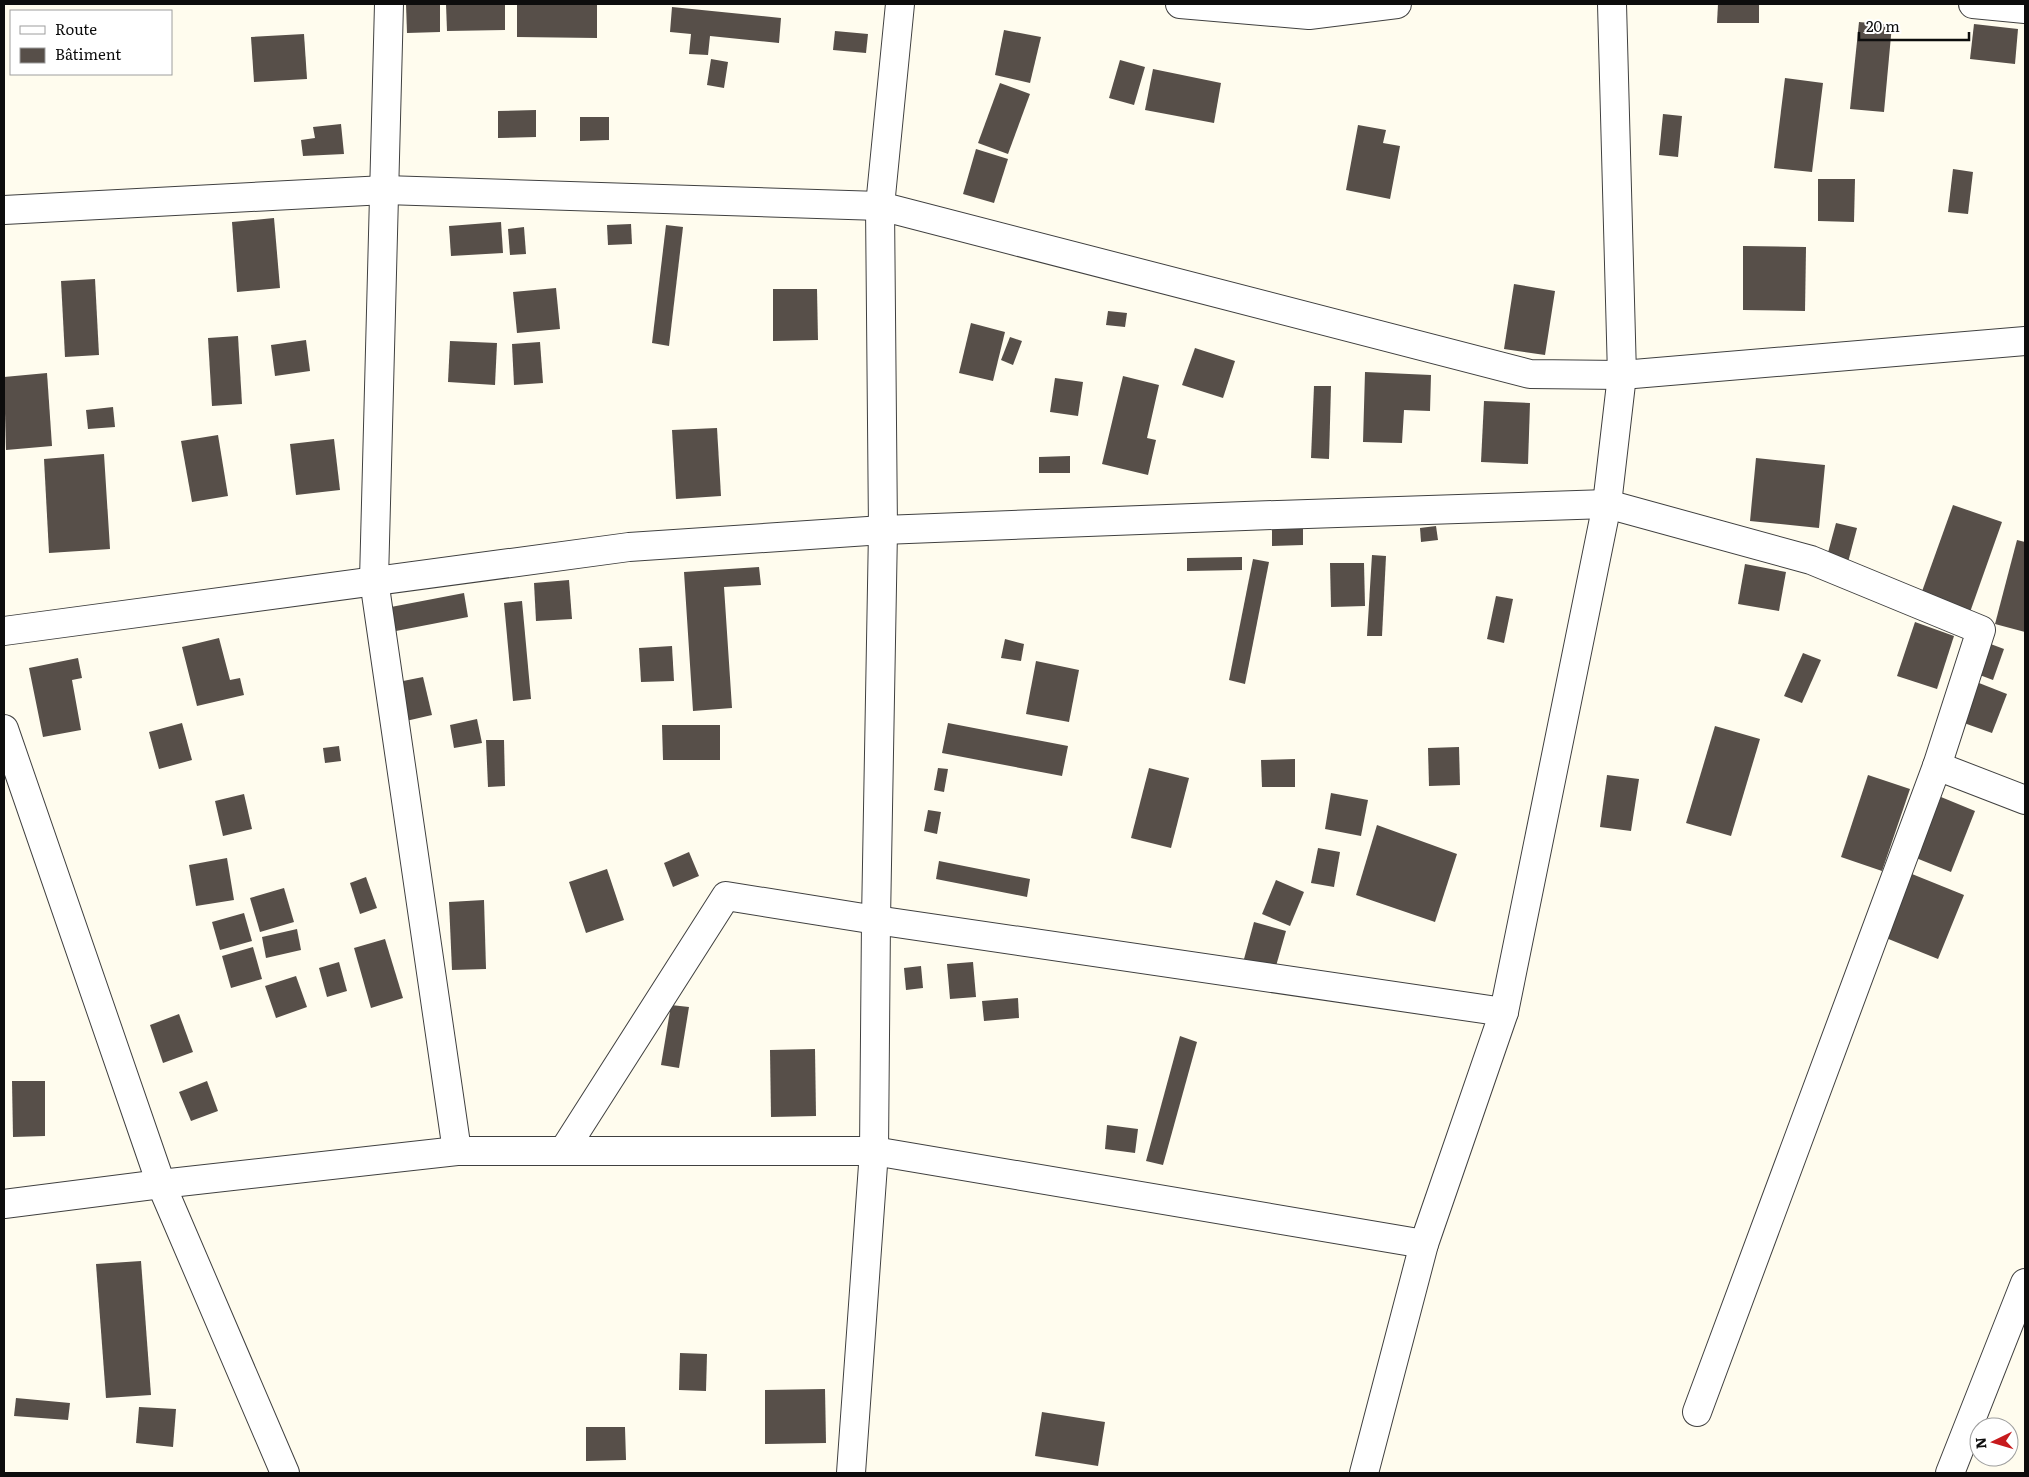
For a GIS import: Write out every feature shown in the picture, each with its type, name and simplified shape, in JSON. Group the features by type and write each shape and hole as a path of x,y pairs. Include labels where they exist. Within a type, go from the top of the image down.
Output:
{"street":[{"path":"389,4 374,580 457,1151"},
{"path":"851,1473 874,1151 883,530 880,206 900,4"},
{"path":"1180,4 1309,15 1398,4"},
{"path":"1364,1473 1424,1244 1504,1012 1607,504 1622,375 1612,4"},
{"path":"1973,4 2025,9"},
{"path":"4,210 385,190 880,206 1530,374 1622,375 2025,341"},
{"path":"4,631 629,547 883,530 1607,504 1810,560 1981,630 1937,766 1697,1412"},
{"path":"4,729 161,1184 285,1473"},
{"path":"1937,766 2025,800"},
{"path":"564,1150 726,896 876,920 1504,1012"},
{"path":"4,1204 161,1184 457,1151 874,1151 1424,1244"},
{"path":"1950,1473 2025,1283"}],"building":[{"path":"406,4 440,4 440,32 407,33"},
{"path":"446,4 505,4 505,30 447,31"},
{"path":"517,4 597,4 597,38 517,37"},
{"path":"1718,4 1759,4 1759,23 1717,23"},
{"path":"672,7 781,18 779,43 710,36 708,55 689,54 691,34 670,32"},
{"path":"1859,22 1892,25 1884,112 1850,109"},
{"path":"1974,24 2018,29 2015,64 1970,59"},
{"path":"1004,30 1041,37 1030,83 995,75"},
{"path":"835,31 868,34 866,53 833,50"},
{"path":"304,34 307,79 254,82 251,37"},
{"path":"711,59 728,62 724,88 707,85"},
{"path":"1120,60 1145,67 1134,105 1109,98"},
{"path":"1153,69 1221,83 1214,123 1145,110"},
{"path":"1785,78 1823,83 1812,172 1774,168"},
{"path":"1000,83 1030,94 1008,154 978,143"},
{"path":"536,110 536,137 498,138 498,111"},
{"path":"1663,114 1682,116 1678,157 1659,155"},
{"path":"580,117 609,117 609,140 580,141"},
{"path":"341,124 344,154 303,156 301,140 315,138 313,127"},
{"path":"1358,125 1386,130 1383,143 1400,146 1390,199 1346,190"},
{"path":"976,149 1008,159 994,203 963,194"},
{"path":"1953,169 1973,172 1968,214 1948,212"},
{"path":"1818,179 1855,179 1854,222 1818,221"},
{"path":"274,218 280,288 237,292 232,222"},
{"path":"501,222 503,253 451,256 449,226"},
{"path":"631,224 632,244 608,245 607,225"},
{"path":"666,225 683,227 669,346 652,343"},
{"path":"524,227 526,254 510,255 508,229"},
{"path":"1743,246 1806,247 1805,311 1743,310"},
{"path":"95,279 99,355 65,357 61,281"},
{"path":"1514,284 1555,291 1545,355 1504,349"},
{"path":"556,288 560,329 517,333 513,292"},
{"path":"773,289 817,289 818,340 773,341"},
{"path":"1108,311 1127,313 1125,327 1106,325"},
{"path":"971,323 1005,332 993,381 959,373"},
{"path":"238,336 242,404 212,406 208,338"},
{"path":"1010,337 1022,341 1013,365 1001,360"},
{"path":"306,340 310,371 275,376 271,345"},
{"path":"450,341 497,343 495,385 448,382"},
{"path":"540,342 543,383 514,385 512,344"},
{"path":"1195,348 1235,361 1223,398 1182,385"},
{"path":"1365,372 1431,375 1430,411 1404,410 1402,443 1363,442"},
{"path":"47,373 52,446 6,450 4,377"},
{"path":"1123,376 1159,385 1147,438 1156,440 1148,475 1102,464"},
{"path":"1055,378 1083,382 1078,416 1050,412"},
{"path":"1314,386 1331,386 1329,459 1311,458"},
{"path":"1484,401 1530,403 1528,464 1481,462"},
{"path":"113,407 115,427 88,429 86,410"},
{"path":"717,428 721,496 676,499 672,430"},
{"path":"218,435 228,496 192,502 181,441"},
{"path":"334,439 340,490 296,495 290,444"},
{"path":"104,454 110,549 49,553 44,459"},
{"path":"1070,456 1070,473 1039,473 1039,457"},
{"path":"1756,458 1825,465 1819,528 1750,521"},
{"path":"1953,505 2002,522 1969,615 1920,597"},
{"path":"1836,523 1857,528 1847,566 1826,560"},
{"path":"1436,526 1438,540 1421,542 1420,528"},
{"path":"1272,528 1303,528 1303,545 1272,546"},
{"path":"2017,540 2025,542 2025,632 1995,624"},
{"path":"1372,555 1386,556 1382,636 1367,636"},
{"path":"1242,557 1242,570 1187,571 1187,558"},
{"path":"1253,559 1269,562 1245,684 1229,680"},
{"path":"1330,563 1364,563 1365,606 1331,607"},
{"path":"1745,564 1786,572 1779,611 1738,604"},
{"path":"759,567 761,585 724,587 732,708 693,711 684,572"},
{"path":"569,580 572,619 536,621 534,583"},
{"path":"464,593 468,617 396,631 391,607"},
{"path":"1496,596 1513,599 1504,643 1487,639"},
{"path":"522,601 531,699 513,701 504,603"},
{"path":"1915,622 1954,636 1937,689 1897,676"},
{"path":"219,638 230,680 240,678 244,695 197,706 182,647"},
{"path":"1005,639 1024,644 1021,661 1001,658"},
{"path":"1988,643 2004,649 1993,680 1977,674"},
{"path":"672,646 674,681 641,682 639,648"},
{"path":"1803,653 1821,660 1802,703 1784,696"},
{"path":"78,658 82,678 72,680 81,730 43,737 29,668"},
{"path":"1036,661 1079,670 1069,722 1026,714"},
{"path":"423,677 432,715 406,721 398,682"},
{"path":"1979,683 2007,694 1992,733 1964,723"},
{"path":"477,719 482,743 454,748 450,725"},
{"path":"182,723 192,760 159,769 149,732"},
{"path":"948,723 1068,746 1062,776 942,753"},
{"path":"662,725 720,725 720,760 663,760"},
{"path":"1715,726 1760,739 1731,836 1686,823"},
{"path":"486,740 504,740 505,786 488,787"},
{"path":"339,746 341,761 325,763 323,748"},
{"path":"1459,747 1460,785 1429,786 1428,748"},
{"path":"1295,759 1295,787 1262,787 1261,760"},
{"path":"938,768 948,769 944,792 934,790"},
{"path":"1149,768 1189,778 1171,848 1131,838"},
{"path":"1607,775 1639,779 1631,831 1600,827"},
{"path":"1868,775 1910,789 1882,871 1841,857"},
{"path":"1331,793 1368,800 1361,836 1325,829"},
{"path":"244,794 252,829 223,836 215,801"},
{"path":"1941,797 1975,811 1951,872 1916,858"},
{"path":"928,810 941,812 937,834 924,831"},
{"path":"1377,825 1457,854 1435,922 1356,895"},
{"path":"1318,848 1340,852 1334,887 1311,883"},
{"path":"689,852 699,876 673,887 664,863"},
{"path":"227,858 234,900 196,906 189,865"},
{"path":"939,861 1030,879 1027,897 936,879"},
{"path":"607,869 624,920 586,933 569,882"},
{"path":"1912,874 1964,895 1938,959 1886,938"},
{"path":"366,877 377,908 360,914 350,883"},
{"path":"1276,880 1304,892 1290,926 1262,914"},
{"path":"284,888 294,922 260,932 250,898"},
{"path":"484,900 486,969 452,970 449,902"},
{"path":"244,913 252,941 220,950 212,922"},
{"path":"1254,922 1286,931 1276,966 1244,959"},
{"path":"297,929 301,950 266,958 262,937"},
{"path":"385,939 403,998 371,1008 354,948"},
{"path":"253,947 262,979 231,988 222,956"},
{"path":"339,962 347,991 327,997 319,968"},
{"path":"973,962 976,997 950,999 947,964"},
{"path":"921,966 923,988 906,990 904,968"},
{"path":"296,976 307,1007 276,1018 265,986"},
{"path":"1018,998 1019,1018 984,1021 982,1001"},
{"path":"671,1005 689,1007 679,1068 661,1065"},
{"path":"179,1014 193,1052 163,1063 150,1025"},
{"path":"1180,1036 1197,1042 1163,1165 1146,1161"},
{"path":"815,1049 816,1116 771,1117 770,1050"},
{"path":"12,1081 45,1081 45,1136 13,1137"},
{"path":"207,1081 218,1111 191,1121 179,1092"},
{"path":"1107,1125 1138,1129 1135,1153 1105,1149"},
{"path":"141,1261 151,1395 106,1398 96,1264"},
{"path":"680,1353 707,1354 706,1391 679,1390"},
{"path":"825,1389 826,1443 765,1444 765,1390"},
{"path":"16,1398 70,1403 68,1420 14,1416"},
{"path":"139,1407 176,1409 173,1447 136,1443"},
{"path":"1042,1412 1105,1422 1098,1466 1035,1456"},
{"path":"586,1427 625,1427 626,1460 586,1461"}]}
